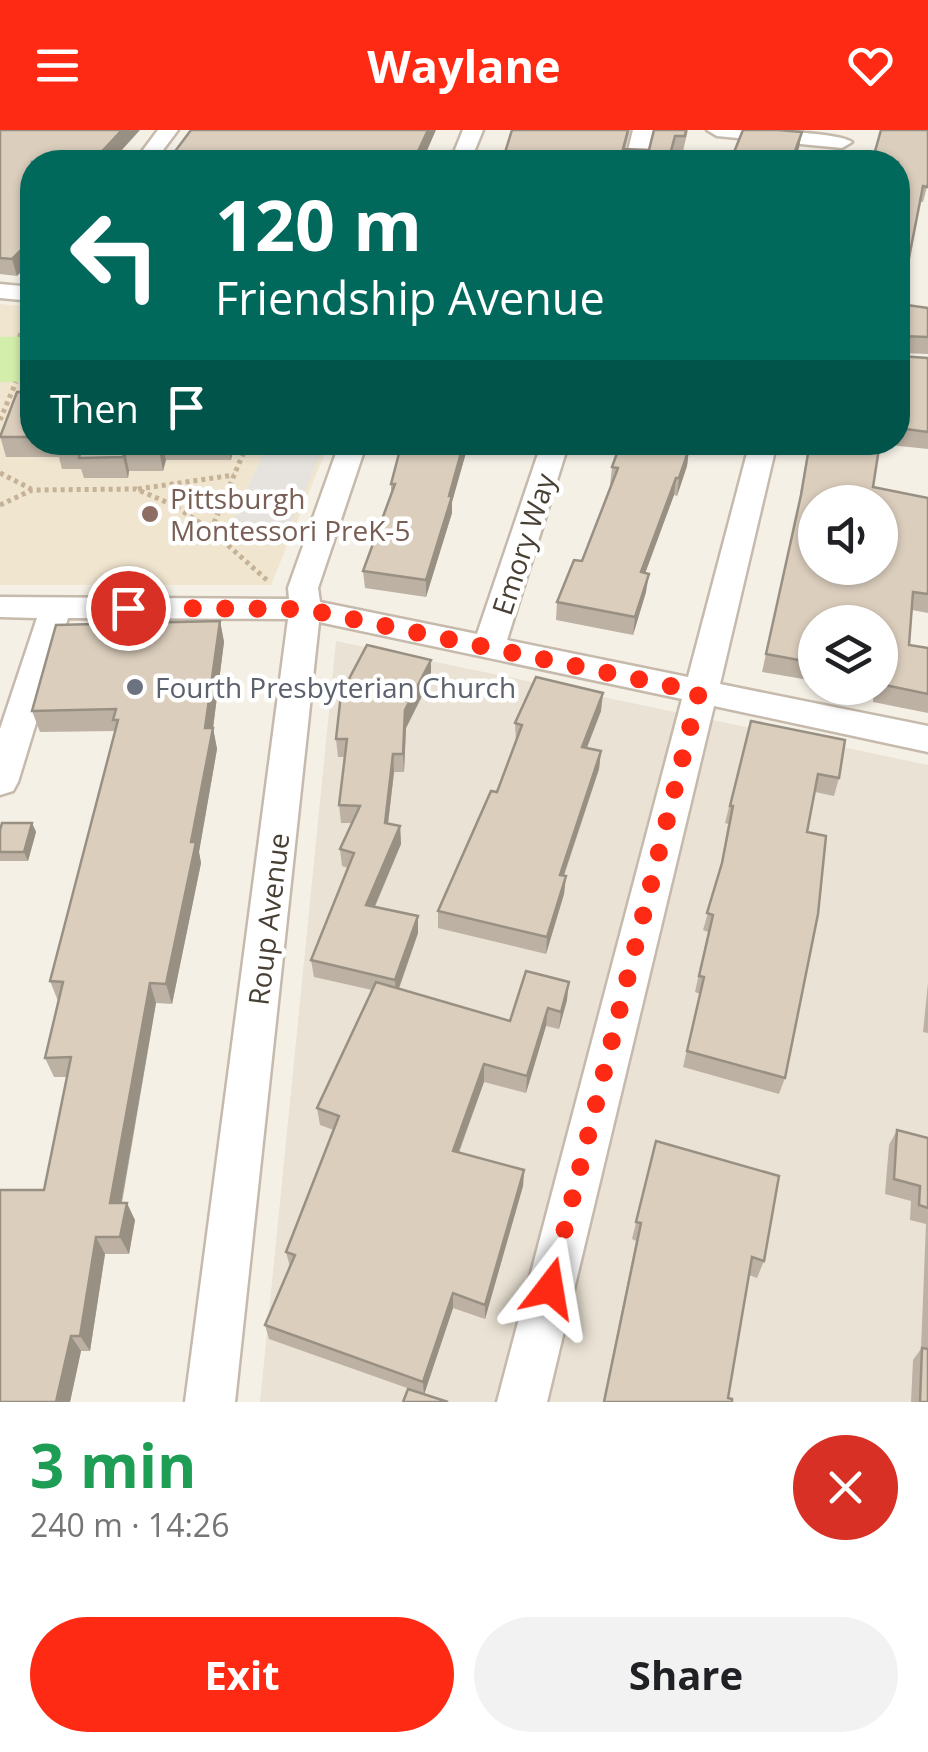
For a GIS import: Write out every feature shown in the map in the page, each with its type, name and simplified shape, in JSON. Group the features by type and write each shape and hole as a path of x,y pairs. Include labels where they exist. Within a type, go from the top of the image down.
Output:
{"street":[{"path":"717,130 841,145"},
{"name":"Roup Avenue","path":"210,1402 305,609 303,588 349,455"},
{"name":"Emory Way","path":"489,646 552,455"},
{"path":"522,1402 761,455"},
{"path":"0,607 305,609 928,739"},
{"path":"0,782 56,607"}],"path":[{"path":"0,420 16,382"},
{"path":"211,530 242,455"},
{"path":"0,472 32,490"},
{"path":"0,505 32,490 136,490 234,475"},
{"path":"136,490 173,505 211,530 273,586"}],"shaded area":[{"name":"Pittsburgh Montessori PreK-5","path":"0,304 20,306 20,455 324,455 271,585 0,585"},
{"path":"262,455 320,455 289,529 273,528 264,535 233,531 232,524"},
{"path":"336,641 928,765 928,1402 260,1402"}],"green space":[{"path":"20,336 20,382 0,382 0,337"}],"building":[{"path":"0,130 122,130 103,150 20,150 20,251 12,259 0,258"},
{"path":"191,130 428,130 419,150 176,150"},
{"path":"512,130 628,130 623,149 649,150 506,150"},
{"path":"654,130 686,130 685,136 675,136 671,150 649,150"},
{"path":"743,130 802,132 795,150 735,150"},
{"path":"881,130 928,130 928,183 923,186 910,253 910,150 875,150"},
{"path":"910,305 928,308 928,337 910,336"},
{"path":"910,357 928,358 928,432 910,430"},
{"path":"17,392 20,392 20,437 0,437"},
{"path":"80,455 124,455 123,457 79,458"},
{"path":"399,455 460,455 426,580 363,571 395,484 391,484"},
{"path":"616,455 687,455 641,572 649,574 635,617 557,602 574,560 582,561 618,468 612,467"},
{"path":"808,455 878,455 873,485 803,485"},
{"path":"898,492 928,498 928,594 913,592 909,645 928,648 928,694 898,688 898,605 798,605 798,660 766,654 798,509 798,585 898,585"},
{"path":"220,621 205,728 213,728 191,842 196,842 166,984 150,983 110,1203 127,1203 120,1237 96,1237 80,1336 71,1336 56,1402 0,1402 0,1190 44,1190 71,1057 45,1058 63,982 50,981 118,720 113,720 116,709 32,711 56,625"},
{"path":"367,645 431,660 405,710 403,754 393,754 385,823 400,826 366,905 418,916 395,980 311,960 354,853 340,849 360,806 339,805 347,739 336,739 341,694"},
{"path":"536,677 603,693 582,747 601,751 560,875 566,876 547,937 438,911 491,791 497,792 522,725 515,723"},
{"path":"751,721 845,740 839,778 818,774 807,832 826,836 818,914 785,1078 687,1051 713,915 707,913 722,863 730,806"},
{"path":"2,823 32,823 24,852 0,852"},
{"path":"526,971 569,982 561,1012 548,1008 527,1076 484,1064 453,1151 524,1170 485,1305 453,1293 423,1382 265,1325 295,1255 286,1252 339,1116 317,1108 376,982 510,1021"},
{"path":"897,1130 928,1138 928,1208 919,1205 920,1186 894,1179"},
{"path":"656,1141 779,1176 764,1261 752,1257 728,1398 732,1402 604,1402 641,1223 636,1222"},
{"path":"922,1348 928,1349 928,1402 920,1402"},
{"path":"408,1389 448,1402 403,1402"}],"place":[{"name":"Pittsburgh Montessori PreK-5","path":"150,514"},
{"name":"Fourth Presbyterian Church","path":"135,687"}],"route":[{"path":"128,608 305,609 699,692 550,1288"}]}
